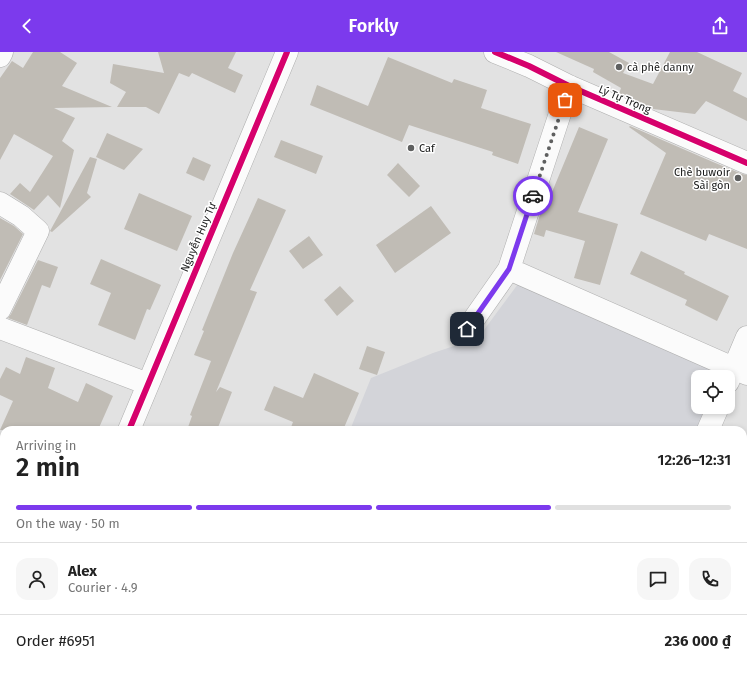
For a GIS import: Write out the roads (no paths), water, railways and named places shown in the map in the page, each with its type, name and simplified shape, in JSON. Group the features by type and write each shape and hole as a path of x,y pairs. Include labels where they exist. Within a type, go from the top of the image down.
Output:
{"street":[{"path":"0,56 2,52"},
{"name":"Nguyễn Huy Tự","path":"131,426 286,52"},
{"name":"Lý Tự Trọng","path":"495,52 531,59 569,86 747,163"},
{"path":"467,329 509,269 569,86"},
{"path":"0,203 21,216 38,231 0,309"},
{"path":"509,269 736,375 747,337"},
{"path":"0,328 148,384"},
{"path":"710,426 715,414"}],"place":[{"name":"cà phê danny","path":"619,67"},
{"name":"Caf","path":"411,148"},
{"name":"Chè buwoir Sài gòn","path":"738,178"}]}
